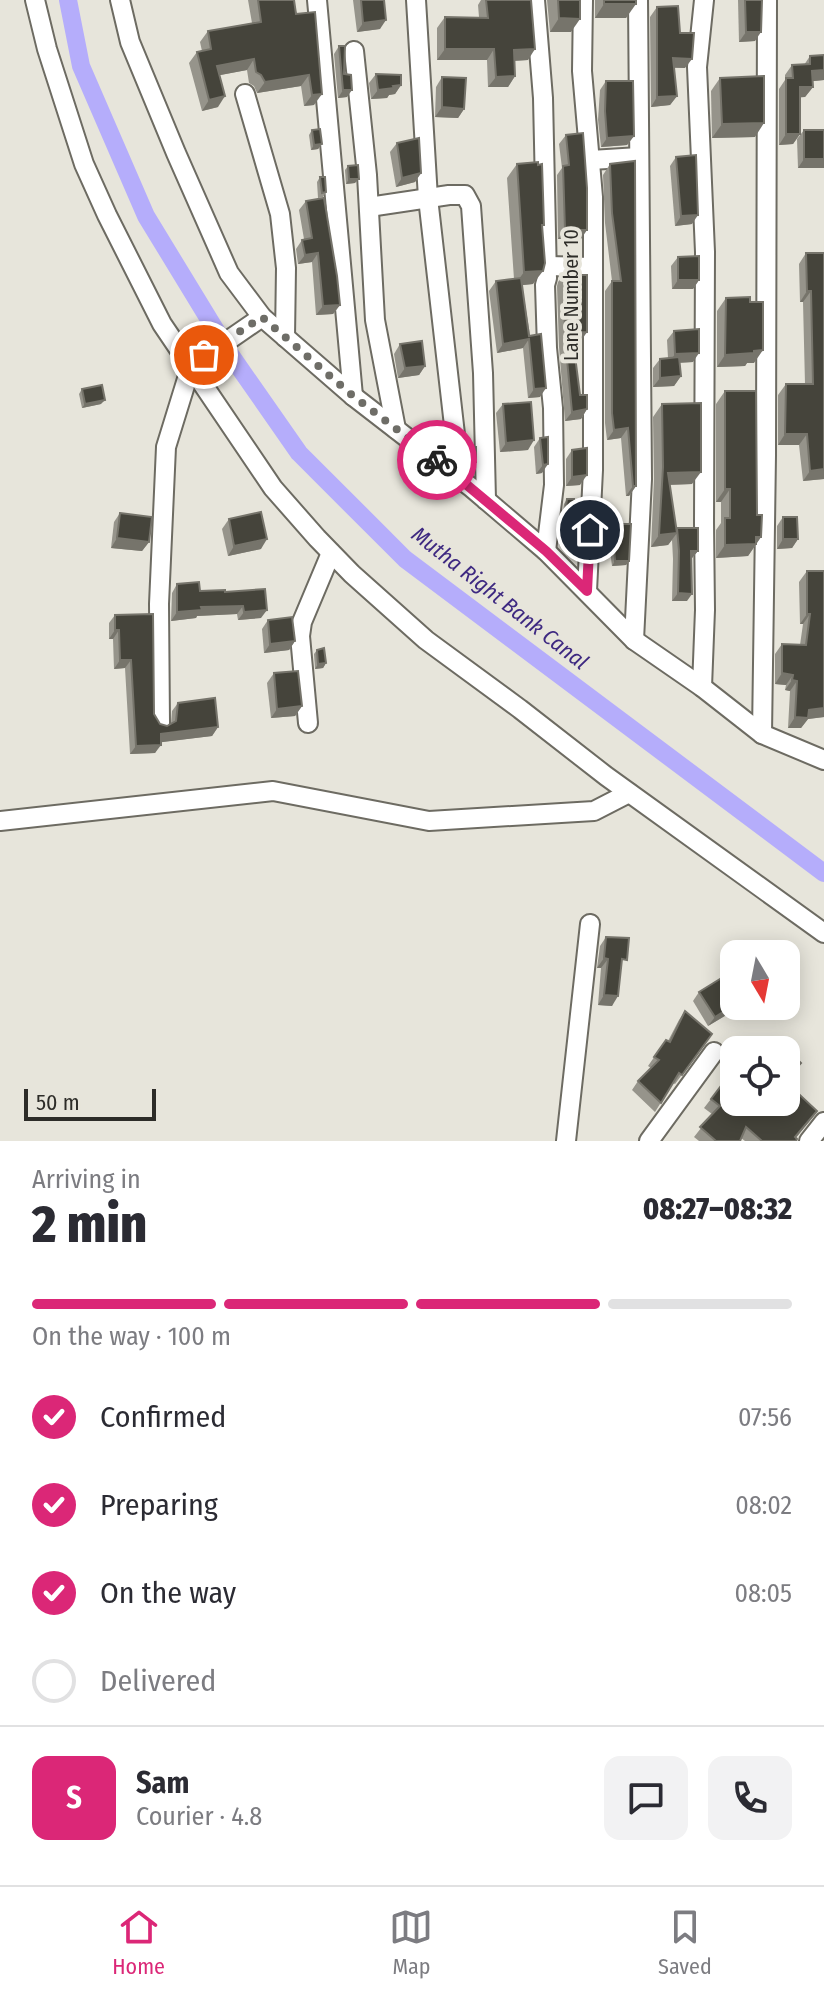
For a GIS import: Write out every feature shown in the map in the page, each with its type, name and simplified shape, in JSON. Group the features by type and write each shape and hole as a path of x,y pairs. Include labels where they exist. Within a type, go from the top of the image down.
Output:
{"street":[{"path":"35,0 47,49 84,164 162,324 198,360 273,488 331,553 426,640 629,793 824,933"},
{"path":"120,0 130,42 211,233 229,273 262,317 353,396 460,478 546,551 634,640 762,734 824,760"},
{"path":"317,0 353,396"},
{"path":"416,0 428,198 460,478"},
{"path":"535,0 543,98 545,285 553,408 554,485 546,551"},
{"name":"Lane Number 10","path":"583,0 582,71 593,197 593,470 587,591"},
{"path":"634,640 642,479 638,0"},
{"path":"702,687 705,610 705,252 697,67 704,0"},
{"path":"762,734 767,0"},
{"path":"354,51 369,207 375,320 396,429"},
{"path":"245,94 280,214 286,268 285,337"},
{"path":"591,160 639,157"},
{"path":"369,207 449,195 465,195 471,206 483,373 486,500"},
{"path":"547,266 593,267"},
{"path":"160,723 159,604 166,447 198,360 262,317"},
{"path":"308,723 300,636 302,622 331,553"},
{"path":"0,821 273,791 429,821 594,811 629,793"},
{"path":"566,1141 590,924"},
{"path":"649,1141 714,1052"},
{"path":"809,1141 824,1122"}],"building":[{"path":"258,0 294,0 296,14 315,12 322,94 312,95 309,75 265,82 256,72 254,59 217,66 225,96 209,100 197,52 211,49 208,31 261,22"},
{"path":"361,0 384,0 386,20 363,23"},
{"path":"486,0 531,0 535,49 514,50 515,76 496,77 494,49 445,49 445,17 488,18"},
{"path":"558,0 580,0 580,19 559,18"},
{"path":"604,0 636,0 636,4 604,4"},
{"path":"745,0 762,0 761,32 746,32"},
{"path":"678,6 680,33 694,33 692,59 673,58 677,96 657,97 657,7"},
{"path":"339,46 345,46 344,74 351,75 352,90 343,90"},
{"path":"824,55 824,70 812,71 813,87 800,87 800,134 786,134 786,78 793,78 792,65 810,64 810,56"},
{"path":"376,74 401,75 401,85 378,90"},
{"path":"764,76 764,123 722,124 720,78"},
{"path":"442,77 466,78 464,109 442,107"},
{"path":"606,81 633,81 634,136 607,138"},
{"path":"320,129 322,144 314,145 312,130"},
{"path":"804,130 824,130 824,159 804,159"},
{"path":"583,133 587,230 565,230 563,166 569,165 566,135"},
{"path":"419,138 421,173 402,178 397,143"},
{"path":"696,155 698,215 681,216 676,157"},
{"path":"635,161 636,486 633,486 628,428 614,430 612,413 612,281 621,281 612,213 610,164"},
{"path":"538,162 538,165 542,164 545,263 543,271 524,272 517,164"},
{"path":"358,165 359,179 349,179 348,166"},
{"path":"320,177 325,177 326,192 322,193"},
{"path":"324,198 340,305 323,306 318,253 305,255 302,240 312,238 306,201"},
{"path":"806,253 824,253 824,469 810,471 807,434 785,434 786,384 813,384 811,291 807,291"},
{"path":"699,256 699,280 678,280 678,257"},
{"path":"574,272 574,275 587,275 587,332 572,333 580,395 587,395 587,409 572,412 565,338 564,277 565,273"},
{"path":"521,278 529,336 541,334 546,388 534,389 529,339 503,344 496,281"},
{"path":"750,297 750,302 763,302 763,350 725,355 726,298"},
{"path":"699,329 699,353 675,354 674,331"},
{"path":"422,341 425,366 405,368 400,344"},
{"path":"679,357 681,376 660,378 660,359"},
{"path":"102,385 105,400 85,404 82,389"},
{"path":"725,391 756,391 757,515 762,515 761,537 756,537 756,544 725,545 725,518 730,518 730,489 725,489"},
{"path":"531,402 534,440 506,443 503,404"},
{"path":"701,403 701,472 668,473 677,533 659,535 663,467 662,404"},
{"path":"548,437 548,464 543,465 540,438"},
{"path":"472,447 476,447 476,462 474,462"},
{"path":"587,448 587,475 572,477 572,450"},
{"path":"567,499 574,499 574,542 562,540"},
{"path":"261,512 267,539 234,546 229,519"},
{"path":"120,513 152,517 149,542 117,538"},
{"path":"783,517 797,517 798,539 783,539"},
{"path":"618,524 631,524 629,561 615,561 614,546 619,546"},
{"path":"677,528 698,528 698,551 691,551 692,594 678,593"},
{"path":"807,571 824,571 824,708 809,710 808,718 795,717 797,681 792,680 793,675 782,673 782,644 806,645 810,614 807,614"},
{"path":"199,582 200,591 265,589 267,610 244,612 243,606 201,607 202,610 177,612 177,584"},
{"path":"153,614 154,714 160,724 167,726 176,721 178,703 215,698 218,727 161,734 161,745 136,746 131,660 120,660 115,615"},
{"path":"292,617 295,641 270,644 268,620"},
{"path":"324,648 326,663 318,664 317,650"},
{"path":"298,671 302,706 277,709 274,673"},
{"path":"606,937 629,938 627,960 622,959 618,996 604,995 608,959 604,958"},
{"path":"720,979 720,1014 715,1017 699,992"},
{"path":"685,1011 712,1034 682,1075 679,1073 661,1103 638,1081 659,1060 654,1057 666,1040 670,1042"},
{"path":"720,1087 720,1106 711,1099"},
{"path":"800,1095 817,1111 795,1137 796,1141 762,1141 746,1127 740,1141 716,1141 700,1127 720,1106 720,1116 800,1116"}],"waterway":[{"name":"Mutha Right Bank Canal","path":"68,0 81,66 146,216 232,357 299,453 405,559 824,873"}],"way so far":[{"path":"204,355 262,317 353,396 437,460"}],"route":[{"path":"437,460 546,551 587,591 590,530"}]}
